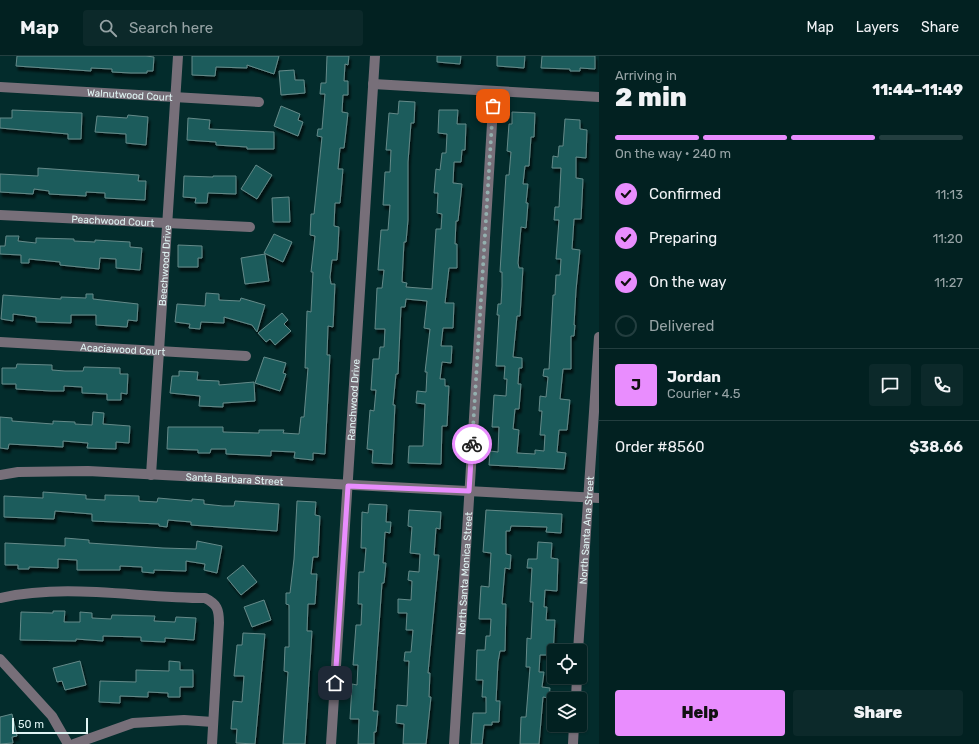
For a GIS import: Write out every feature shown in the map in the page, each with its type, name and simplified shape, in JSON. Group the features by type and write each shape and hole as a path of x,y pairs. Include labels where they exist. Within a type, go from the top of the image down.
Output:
{"street":[{"name":"Beechwood Drive","path":"151,475 178,56"},
{"name":"Ranchwood Drive","path":"331,744 375,56"},
{"path":"373,84 599,97"},
{"name":"Walnutwood Court","path":"0,87 259,102"},
{"name":"North Santa Monica Street","path":"454,744 494,91"},
{"name":"Peachwood Court","path":"0,215 250,227"},
{"name":"North Santa Ana Street","path":"578,644 599,337"},
{"name":"Acaciawood Court","path":"0,342 246,356"},
{"name":"Santa Barbara Street","path":"0,475 53,471 599,498"},
{"path":"0,598 31,593 68,591 205,598 214,603 219,611 219,617 212,744"},
{"path":"0,659 52,716 68,744"},
{"path":"74,744 133,723 184,720 214,722"},
{"path":"573,744 574,732"}],"building":[{"path":"17,56 154,57 153,71 147,71 147,73 131,73 112,72 112,69 91,68 91,71 16,66"},
{"path":"192,56 279,56 274,74 247,65 247,68 216,67 215,76 192,75"},
{"path":"327,56 349,56 348,65 345,64 344,81 348,81 348,95 343,95 342,112 348,113 344,148 340,148 338,169 343,169 340,203 335,203 334,226 339,227 337,260 332,260 330,277 331,284 335,284 333,327 328,326 327,355 330,355 325,454 313,453 313,460 294,458 295,452 271,451 271,456 226,454 226,449 211,449 210,453 198,453 198,450 167,449 168,427 223,427 223,432 259,433 259,430 284,430 283,433 299,434 301,417 304,417 308,368 305,368 307,311 311,312 313,272 311,272 315,236 310,235 311,214 314,214 322,137 317,136 318,129 322,129 325,94 320,94 321,83 326,83"},
{"path":"437,56 461,56 460,64 437,62"},
{"path":"497,56 525,56 524,68 497,66"},
{"path":"542,56 595,56 595,69 580,68 580,71 570,71 570,69 541,68"},
{"path":"294,70 295,80 304,80 305,93 281,95 279,71"},
{"path":"399,101 415,102 414,123 411,123 408,162 408,220 406,242 404,242 402,282 407,283 406,287 432,289 436,229 441,229 442,214 437,213 438,193 434,193 436,169 440,170 442,153 446,153 447,134 438,133 439,110 458,110 457,124 466,124 465,150 462,150 461,162 454,162 453,183 462,184 458,221 456,221 455,244 457,244 457,268 449,268 445,303 454,303 453,328 443,328 441,346 452,346 451,363 442,362 440,379 445,379 445,386 449,386 447,426 442,426 441,464 408,463 409,446 423,446 425,404 416,403 417,391 426,392 427,372 425,372 430,329 424,328 427,301 406,299 405,307 401,307 398,374 396,374 393,405 395,405 392,464 372,463 373,450 367,449 370,410 374,411 376,390 371,390 373,359 379,359 380,347 384,347 385,329 375,329 377,288 382,288 384,270 378,270 381,230 388,230 390,205 383,205 385,172 390,172 391,150 386,150 389,113 398,114"},
{"path":"281,106 300,114 298,120 303,122 298,136 274,126"},
{"path":"12,110 82,113 81,139 68,139 68,134 0,128 0,118 12,118"},
{"path":"512,112 535,113 534,137 531,137 529,166 525,166 523,184 528,184 526,203 528,203 526,228 521,227 518,263 519,268 523,268 520,316 517,316 513,357 522,358 522,368 519,368 518,384 521,384 519,409 515,409 513,429 519,430 517,453 535,454 535,450 544,451 545,435 540,435 542,411 539,411 540,396 546,397 548,377 543,376 544,369 549,369 553,295 555,295 556,275 560,275 561,259 556,259 559,220 554,220 555,207 559,207 561,168 552,168 553,156 558,157 559,146 563,146 565,119 580,120 580,129 587,130 586,158 576,157 576,178 583,179 581,219 574,219 572,249 580,250 576,290 574,336 571,336 571,369 563,369 560,399 570,400 567,430 559,430 557,452 566,453 564,469 489,465 490,451 498,452 499,427 492,427 494,395 506,396 507,379 504,379 505,366 496,366 499,315 497,315 498,304 501,304 502,272 500,272 506,175 509,175 511,152 507,151 509,124 512,124"},
{"path":"128,115 148,117 146,145 126,143 126,134 95,132 97,116 127,118"},
{"path":"188,118 210,120 209,129 274,132 274,149 247,149 247,147 216,145 216,142 187,140"},
{"path":"256,165 272,175 257,199 241,189"},
{"path":"38,168 139,175 138,181 146,181 145,200 105,198 105,193 86,192 86,196 49,194 49,191 34,189 33,194 0,192 0,174 38,176"},
{"path":"184,176 236,176 236,194 208,193 207,203 195,203 196,198 183,197"},
{"path":"289,197 290,222 273,222 272,198"},
{"path":"274,234 292,242 283,262 264,253"},
{"path":"6,236 19,236 18,241 36,243 36,238 74,239 74,241 95,242 95,240 130,242 130,247 142,248 140,270 116,268 116,259 100,258 99,269 60,265 60,262 29,259 29,263 21,263 21,255 0,254 0,246 5,246"},
{"path":"178,245 202,246 202,258 198,258 198,267 178,267"},
{"path":"265,254 269,281 245,284 241,258"},
{"path":"206,293 219,294 219,300 240,301 241,298 265,305 257,332 252,325 224,317 224,323 201,322 200,329 189,328 190,324 175,322 177,304 205,306"},
{"path":"86,294 93,294 93,299 138,304 137,321 128,320 127,327 96,325 96,315 71,315 71,323 36,322 36,317 13,314 13,321 1,319 3,295 61,299 61,297 86,298"},
{"path":"282,313 288,320 284,324 291,331 275,345 270,339 266,342 258,333"},
{"path":"264,357 286,363 283,373 286,374 280,391 255,383"},
{"path":"17,364 52,365 52,370 65,371 83,371 84,367 120,368 120,374 128,374 127,394 121,393 121,400 107,400 107,394 82,393 82,387 64,386 64,391 51,391 16,389 16,384 2,384 2,368 16,368"},
{"path":"179,371 198,372 197,380 219,381 219,385 254,382 255,401 223,403 223,407 199,406 200,396 170,393 172,376 179,376"},
{"path":"93,412 104,413 103,424 130,426 129,443 116,442 116,449 87,448 88,443 63,441 63,447 9,444 8,449 0,448 0,417 12,418 12,421 53,424 53,421 75,422 75,424 92,425"},
{"path":"43,492 86,495 86,499 105,500 105,495 139,496 139,501 157,502 158,498 192,501 192,499 204,500 204,504 223,506 234,506 235,501 279,504 277,531 191,525 191,522 168,520 167,527 159,526 159,524 92,521 92,514 55,511 54,519 4,517 4,496 43,498"},
{"path":"297,501 316,502 315,515 320,516 318,557 313,557 311,574 317,574 315,604 308,604 307,631 312,631 305,744 283,744 288,672 284,671 285,647 289,647 289,605 286,604 286,593 290,593 294,559"},
{"path":"369,504 387,505 386,522 391,522 390,533 385,532 383,563 386,563 384,583 382,583 373,711 378,711 376,732 374,732 374,744 358,744 359,719 350,719 352,684 357,685 358,665 353,665 356,625 361,625 362,604 358,604 359,572 364,572 366,548 361,548 362,512 368,513"},
{"path":"409,510 441,512 440,529 436,528 434,555 439,555 428,673 430,673 429,697 431,697 426,744 403,744 404,724 396,723 397,705 407,706 409,661 404,661 405,652 411,652 413,630 406,630 407,613 398,613 398,599 411,600 412,581 408,580 409,571 419,572 420,554 410,553 412,527 408,526"},
{"path":"486,510 562,514 561,533 546,532 547,527 511,526 510,531 506,531 506,554 511,555 510,569 505,568 502,604 506,604 505,651 500,651 498,662 496,701 500,701 499,722 492,722 492,725 484,725 482,744 471,744 473,713 486,713 486,697 482,697 483,680 476,680 477,650 485,650 486,636 490,636 491,619 479,619 481,586 489,587 491,553 483,552"},
{"path":"65,538 89,540 89,543 163,548 196,549 197,541 222,546 217,573 204,570 205,564 186,561 186,571 154,570 154,573 142,572 142,567 120,566 120,570 77,570 77,560 58,559 58,568 29,567 29,569 18,569 18,565 5,565 5,543 65,546"},
{"path":"538,542 552,543 551,558 558,559 557,591 545,590 544,607 547,607 546,620 555,620 554,644 547,644 547,655 540,655 539,672 544,672 542,687 550,688 550,692 547,692 547,698 543,697 539,744 520,744 521,717 526,717 530,667 526,667 527,638 531,639 533,602 530,602 532,568 527,568 528,559 537,559"},
{"path":"243,565 257,582 241,595 227,578"},
{"path":"264,600 271,620 252,627 244,607"},
{"path":"53,611 65,611 64,622 80,622 80,612 92,613 92,618 111,619 112,615 155,616 154,621 175,622 176,617 196,618 194,640 165,638 165,642 141,641 141,637 103,636 103,641 76,639 76,641 20,640 21,612 53,613"},
{"path":"243,633 265,634 255,744 236,743 237,729 231,729 233,701 242,702 244,676 234,676 237,645 242,645"},
{"path":"80,661 86,685 65,690 62,681 57,682 53,668"},
{"path":"169,661 180,662 180,670 193,670 193,687 180,687 180,697 168,697 168,693 148,692 148,697 120,696 120,703 99,702 100,681 136,682 136,670 169,671"},
{"path":"12,714 17,736 12,737 13,743 0,744 0,717"}],"way so far":[{"path":"472,444 493,106"}],"route":[{"path":"335,683 348,486 469,491 472,444"}]}
